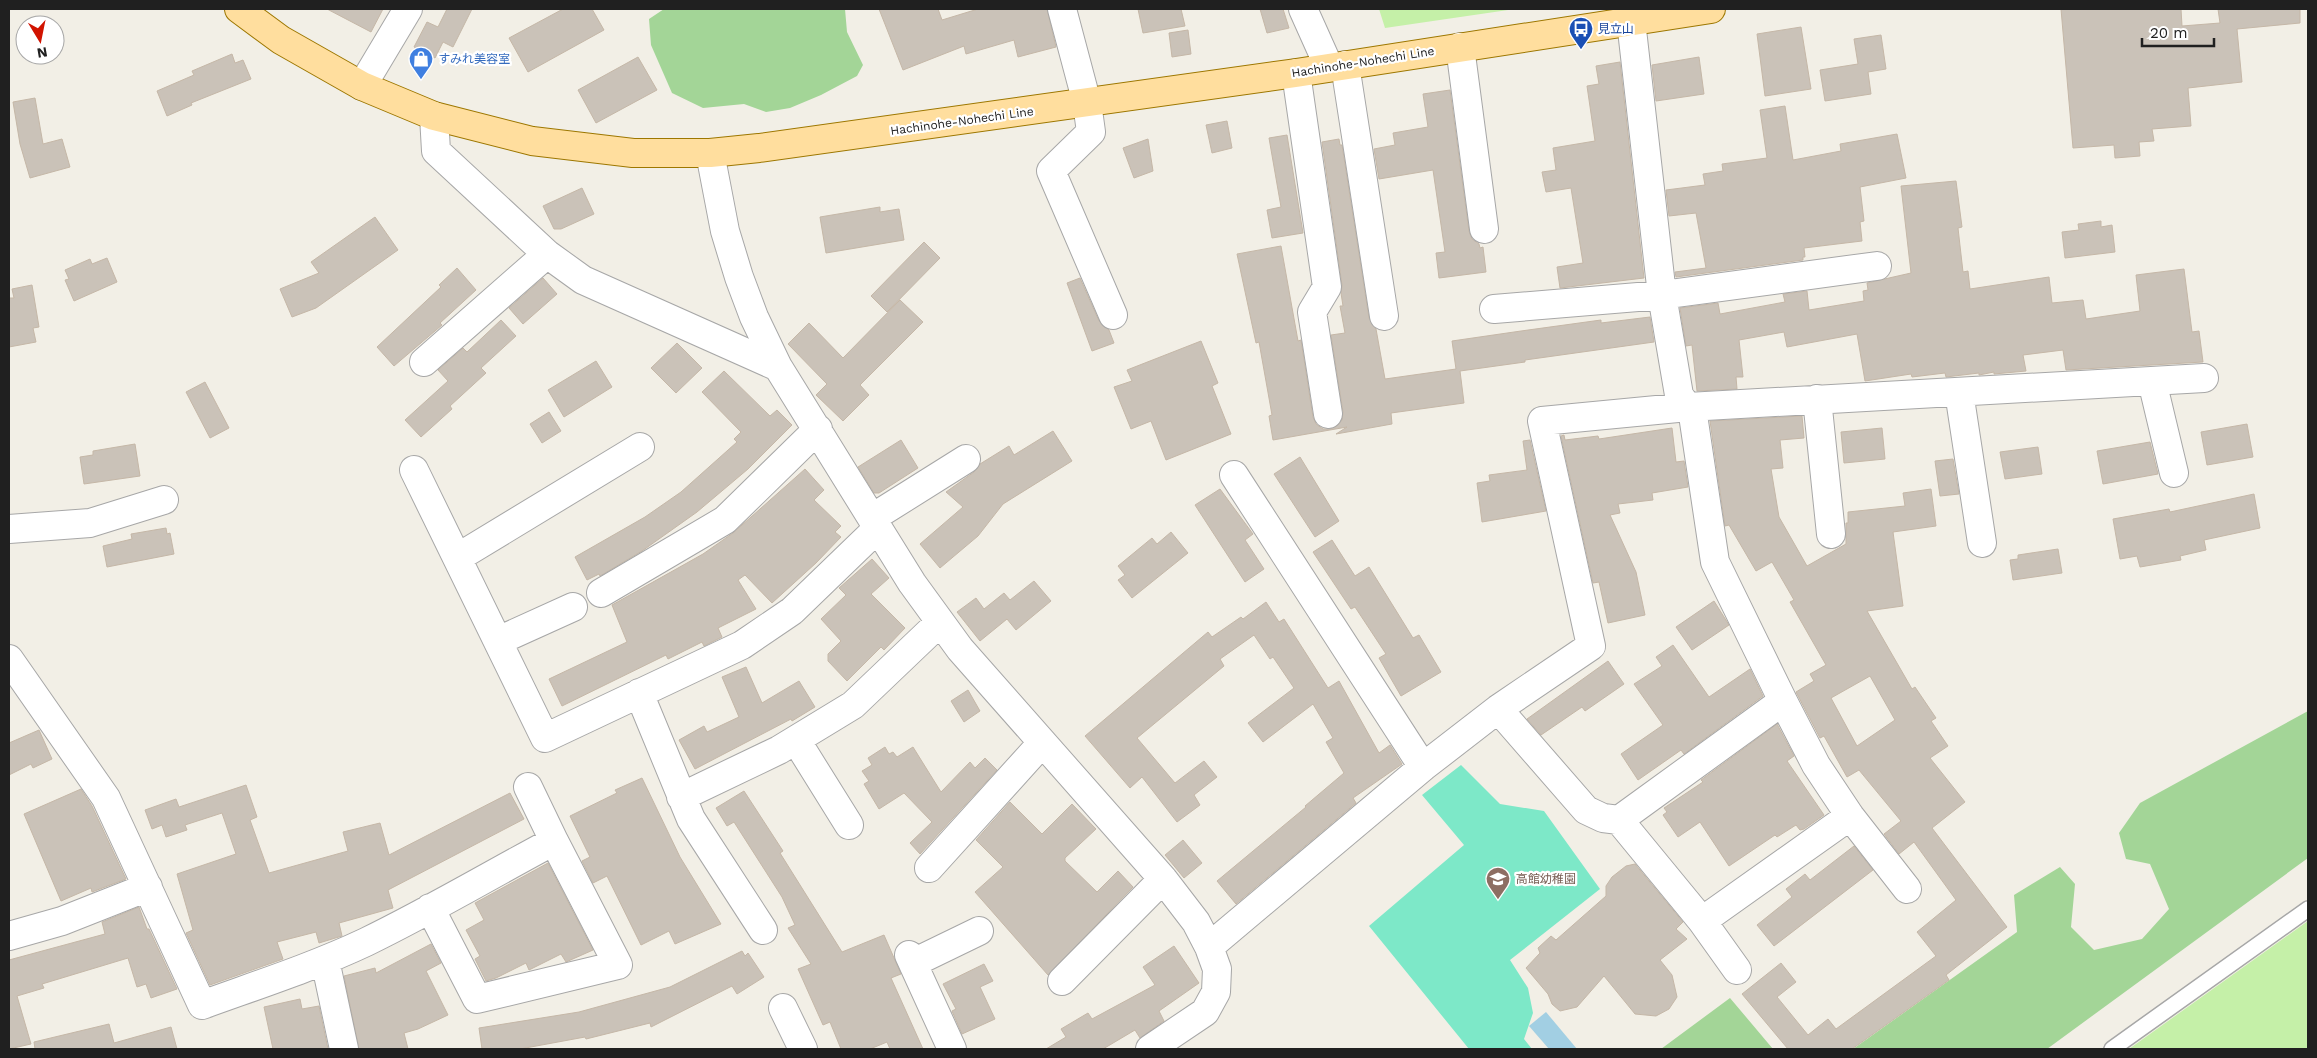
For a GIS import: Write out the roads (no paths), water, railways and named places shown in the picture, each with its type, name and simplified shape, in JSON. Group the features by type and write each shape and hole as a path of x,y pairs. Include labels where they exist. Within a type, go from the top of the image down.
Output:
{"main road":[{"name":"Hachinohe-Nohechi Line","path":"239,9 281,40 362,86 434,116 532,141 633,153 710,153 769,147 1296,73 1711,9"}],"street":[{"path":"362,86 408,9"},
{"path":"1062,9 1087,103 1091,132 1051,171 1113,315"},
{"path":"1303,9 1337,66 1384,316"},
{"path":"1631,21 1662,295 1679,395 1693,415 1715,562 1816,765 1850,816 1907,888"},
{"path":"1460,47 1484,229"},
{"path":"1296,73 1326,287 1312,312 1328,414"},
{"path":"434,116 436,151 547,254 583,280 778,367"},
{"path":"710,153 725,232 754,316 778,367 912,583 960,649 1163,878 1196,922 1209,947 1217,969 1216,992 1205,1012 1150,1049"},
{"path":"424,362 547,254"},
{"path":"1494,309 1662,295 1877,266"},
{"path":"1209,947 1423,767 1498,710 1590,646 1542,421 1688,406 2204,378"},
{"path":"2152,381 2174,473"},
{"path":"1959,392 1982,543"},
{"path":"1817,400 1831,534"},
{"path":"601,593 725,520 818,429"},
{"path":"457,558 640,447"},
{"path":"414,470 545,738 742,645 792,611 875,523 966,459"},
{"path":"1234,475 1423,767"},
{"path":"9,529 90,523 164,500"},
{"path":"498,642 573,607"},
{"path":"681,797 796,740 853,705 940,622"},
{"path":"9,659 106,798 202,1005 325,960 366,942 554,841"},
{"path":"639,693 691,819 763,930"},
{"path":"1498,710 1586,810 1603,818 1619,820 1783,701"},
{"path":"796,740 849,825"},
{"path":"929,868 1042,743"},
{"path":"430,908 477,1000 618,965 528,787"},
{"path":"1702,921 1850,816"},
{"path":"1619,820 1702,921 1737,970"},
{"path":"1062,981 1163,878"},
{"path":"9,936 62,921 148,887"},
{"path":"952,1049 911,959 979,931"},
{"path":"325,960 344,1049"},
{"path":"783,1008 803,1049"}],"lane":[{"path":"2112,1049 2308,909"}],"water":[{"path":"1546,1012 1577,1049 1549,1049 1529,1026"}],"place":[{"name":"見立山","path":"1581,50"},
{"name":"すみれ美容室","path":"421,80"},
{"name":"高館幼稚園","path":"1498,900"}]}
